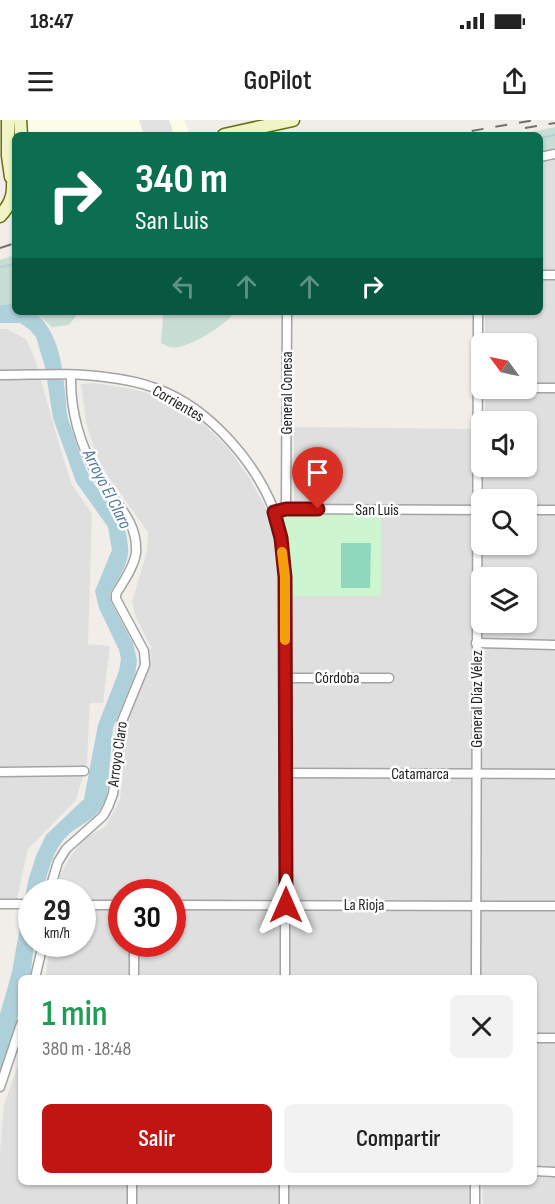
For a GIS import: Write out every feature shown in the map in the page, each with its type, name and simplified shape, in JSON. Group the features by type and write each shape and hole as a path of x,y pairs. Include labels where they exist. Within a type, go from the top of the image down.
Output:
{"main road":[{"path":"8,120 8,156 12,174"},
{"path":"238,132 293,120"},
{"path":"0,216 12,198"},
{"path":"0,216 12,206"}],"street":[{"name":"General Conesa","path":"286,509 288,315"},
{"name":"General Díaz Vélez","path":"478,315 478,333"},
{"name":"Corrientes","path":"0,375 106,377 154,387 191,407 212,423 240,452 274,512"},
{"name":"Arroyo Claro","path":"53,879 58,862 66,849 103,816 108,807 114,783 120,728 146,658 116,598 135,560 135,533 127,515 99,479 90,458 76,424 68,375"},
{"path":"537,388 555,388"},
{"name":"General Díaz Vélez","path":"479,399 479,489"},
{"name":"San Luis","path":"274,512 286,509 471,510"},
{"path":"537,510 555,510"},
{"path":"274,512 281,538 285,577 285,975"},
{"name":"General Díaz Vélez","path":"476,975 478,555"},
{"path":"476,643 555,645"},
{"name":"Córdoba","path":"285,678 389,678"},
{"path":"0,772 84,771"},
{"name":"Catamarca","path":"285,773 555,774"},
{"path":"0,904 18,904"},
{"name":"La Rioja","path":"186,905 555,906"},
{"path":"37,975 40,957"},
{"path":"134,957 134,975"},
{"path":"0,1087 18,1033"},
{"path":"537,1038 555,1038"},
{"path":"537,1171 555,1172"},
{"path":"132,1185 132,1204"},
{"path":"284,1185 284,1204"},
{"path":"475,1185 475,1204"}],"shaded area":[{"path":"29,120 184,120 189,132 28,132"},
{"path":"139,120 169,120 173,131 170,132 143,132"},
{"path":"555,127 555,148 543,152 543,132 531,132"},
{"path":"555,160 555,1204 483,1204 482,1185 537,1185 537,975 46,975 48,957 96,957 96,879 58,879 84,838 105,827 120,800 128,720 150,664 151,647 135,615 132,601 147,552 148,532 100,465 86,423 81,384 93,383 127,388 160,396 184,410 205,425 228,448 248,476 267,510 294,503 294,427 471,429 471,477 537,477 537,411 485,411 485,399 537,399 537,333 485,333 485,315 543,315 543,162"},
{"path":"12,256 12,304 0,305 0,260"},
{"path":"38,315 76,315 69,325 52,327"},
{"path":"163,315 232,315 205,336 185,345 169,347 161,343"},
{"path":"0,329 7,329 26,339 35,359 72,485 92,514 88,644 110,646 103,703 90,703 87,762 76,800 28,849 21,879 18,879 17,899 0,899"},
{"path":"18,1065 18,1185 471,1185 471,1204 0,1204 0,1153 4,1105"}],"green space":[{"path":"283,512 381,513 381,596 289,596 281,519"},
{"path":"341,543 371,543 370,588 341,588"}],"water":[{"name":"Arroyo El Claro","path":"12,304 12,315 38,315 49,329 58,349 68,419 83,462 89,475 123,525 128,547 123,571 110,593 111,602 133,643 137,660 135,675 113,728 107,795 98,812 61,843 46,879 29,879 46,835 84,799 98,725 119,671 121,659 119,650 99,608 95,591 112,550 108,527 76,482 53,418 45,367 36,337 20,323 0,323 0,305"},
{"name":"Arroyo El Claro","path":"18,938 18,957 32,957 30,975 18,975 18,1016 0,1071 0,1014 12,972"}],"waterway":[{"path":"543,137 555,135"},
{"path":"0,267 12,265"}],"railway":[{"path":"465,132 535,120"},
{"path":"525,128 555,123"},
{"path":"0,248 12,244"}],"slow traffic":[{"path":"282,552 285,577 285,640"}],"route":[{"path":"286,905 285,577 281,538 274,512 286,509 318,509"}]}
